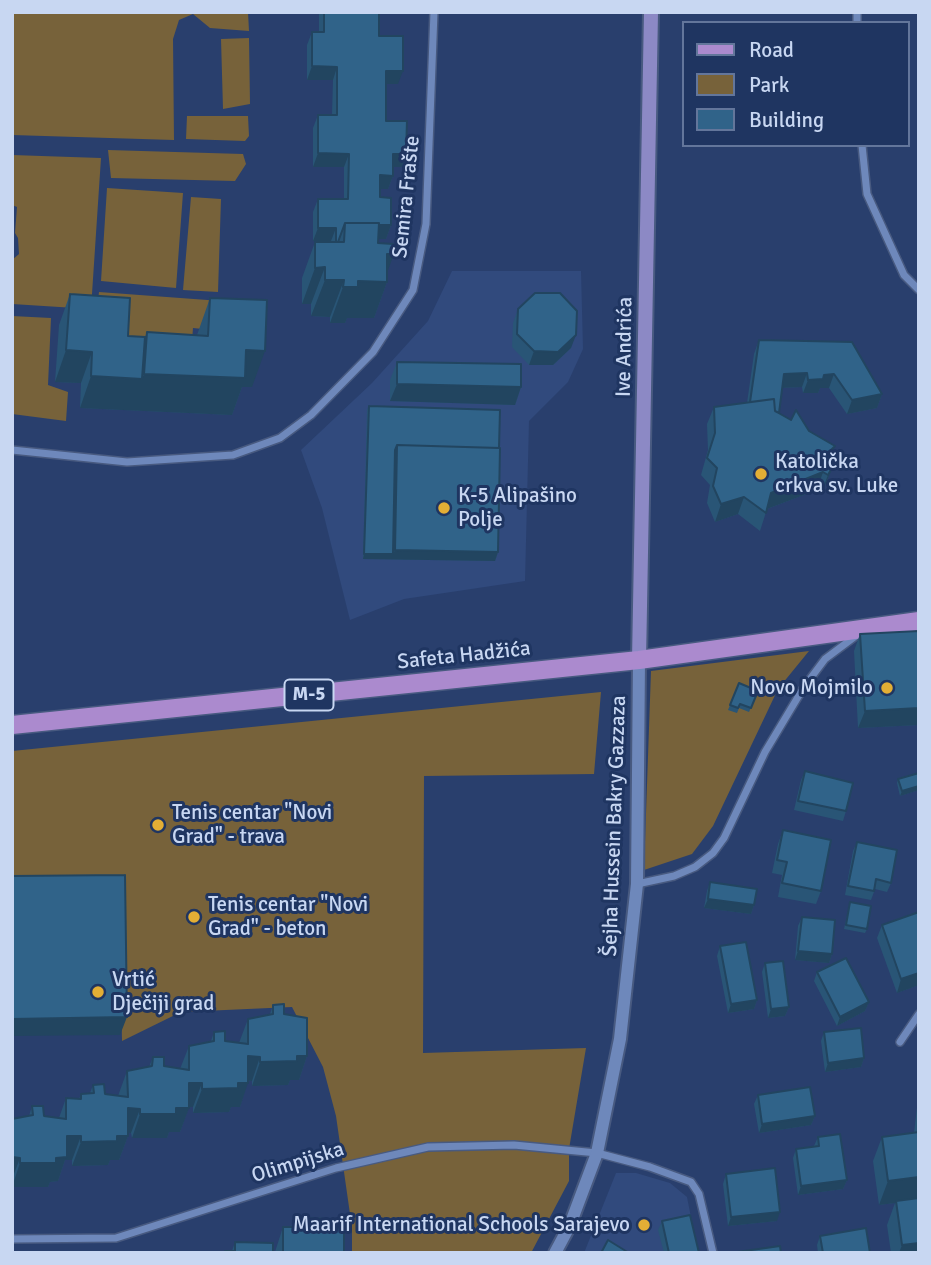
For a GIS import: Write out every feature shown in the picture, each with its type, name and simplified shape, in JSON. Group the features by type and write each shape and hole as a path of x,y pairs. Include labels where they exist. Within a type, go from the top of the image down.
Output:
{"main road":[{"name":"Ive Andrića","path":"639,660 651,12"},
{"name":"Safeta Hadžića","path":"12,725 639,660 919,621"}],"street":[{"name":"Semira Frašte","path":"12,450 127,462 233,455 280,438 311,415 373,352 413,290 426,224 434,12"},
{"path":"862,147 867,194 904,275 919,290"},
{"path":"636,884 674,876 695,867 713,853 724,838 765,752 804,687 825,659 866,629"},
{"name":"Ive Andrića","path":"639,660 639,682"},
{"name":"Šejha Hussein Bakry Gazzaza","path":"555,1253 597,1153 620,1039 636,884 639,682"},
{"path":"900,1042 919,1014"},
{"name":"Olimpijska","path":"12,1239 116,1238 336,1168 428,1147 514,1145 597,1153 650,1167 691,1182 699,1194 713,1253"}],"shaded area":[{"path":"452,271 581,271 583,349 568,382 529,421 525,581 404,599 350,620 322,508 301,450 372,383 428,321"},
{"name":"Maarif International Schools Sarajevo","path":"616,1173 636,1173 670,1183 687,1197 698,1253 584,1253"}],"green space":[{"path":"12,12 248,12 249,31 210,28 193,14 179,20 173,39 174,140 12,135"},
{"path":"249,38 250,104 223,109 221,39"},
{"path":"187,116 248,116 249,136 245,141 186,139"},
{"path":"108,150 243,154 246,164 235,181 111,178"},
{"path":"12,155 101,158 91,309 12,304 12,260 19,254 15,233 17,207 12,205"},
{"path":"107,188 183,193 176,288 101,281"},
{"path":"191,197 221,199 218,292 183,290"},
{"path":"99,292 221,301 222,331 193,328 190,366 95,322"},
{"path":"12,316 51,318 48,385 68,392 66,421 12,414"},
{"path":"809,651 778,689 713,826 692,854 644,870 651,671"},
{"path":"601,692 594,774 424,776 423,1053 586,1048 569,1149 569,1181 531,1253 352,1253 352,1228 336,1116 323,1067 292,1007 181,1012 122,1041 119,892 12,893 12,751"}],"building":[{"path":"324,12 379,12 379,36 403,36 403,71 386,71 386,121 407,121 406,154 393,154 393,176 380,175 380,197 391,198 391,225 345,223 338,242 336,228 318,228 318,199 348,199 349,154 318,153 318,115 337,115 337,67 312,66 312,32 324,32"},
{"path":"345,223 379,223 378,243 393,244 394,254 387,254 387,282 358,281 358,287 343,287 344,280 325,280 325,267 315,268 315,242 344,242"},
{"path":"535,293 560,293 577,311 576,335 558,352 534,351 517,334 518,309"},
{"path":"70,294 130,298 128,336 145,337 142,379 91,376 92,352 66,350"},
{"path":"210,298 267,300 265,351 246,350 245,378 144,374 147,332 208,336"},
{"path":"759,340 852,342 882,394 852,400 834,374 824,375 823,379 808,380 807,373 784,374 779,413 775,411 774,399 750,402"},
{"path":"397,362 521,364 521,387 397,384"},
{"name":"Katolička crkva sv. Luke","path":"774,399 775,411 791,420 796,410 809,431 835,446 826,455 833,466 828,475 823,472 771,493 766,513 744,497 721,504 713,486 717,468 707,458 715,433 714,407"},
{"path":"369,406 500,410 499,448 397,445 393,554 364,554"},
{"name":"K-5 Alipašino Polje","path":"397,445 500,448 498,552 395,550"},
{"name":"Novo Mojmilo","path":"919,631 919,708 865,711 860,634"},
{"path":"739,683 758,691 751,708 740,704 738,708 730,705"},
{"path":"805,771 853,783 846,811 798,801"},
{"path":"919,773 919,786 902,791 898,779"},
{"path":"783,830 831,840 821,891 782,883 787,862 777,860"},
{"path":"857,842 897,850 891,883 876,879 874,891 848,886"},
{"path":"125,875 127,1017 12,1019 12,876"},
{"path":"710,882 757,889 754,905 708,899"},
{"path":"850,902 871,906 867,929 846,925"},
{"path":"919,912 919,973 901,979 882,925"},
{"path":"802,917 835,920 832,954 798,951"},
{"path":"746,942 757,1000 731,1004 720,946"},
{"path":"846,958 869,1002 840,1017 817,972"},
{"path":"783,961 789,1007 771,1009 765,963"},
{"path":"284,1004 284,1014 307,1018 307,1056 297,1056 297,1061 260,1062 260,1057 248,1056 248,1083 238,1083 238,1088 202,1089 202,1083 189,1083 189,1108 176,1108 176,1114 140,1114 140,1109 128,1108 128,1136 117,1136 117,1141 81,1142 81,1136 67,1136 67,1157 56,1158 56,1163 20,1163 20,1158 12,1157 12,1119 33,1115 32,1106 43,1106 44,1116 66,1119 66,1098 81,1099 81,1094 94,1093 93,1085 104,1084 105,1094 128,1097 127,1071 152,1066 153,1057 164,1057 164,1066 189,1070 189,1046 214,1041 214,1032 225,1031 225,1041 248,1044 248,1019 273,1014 273,1005"},
{"path":"861,1028 864,1058 828,1063 824,1032"},
{"path":"810,1087 815,1116 762,1124 758,1095"},
{"path":"919,1132 919,1177 888,1181 882,1137"},
{"path":"840,1134 847,1180 801,1186 796,1149 819,1146 818,1137"},
{"path":"775,1168 780,1212 731,1217 726,1174"},
{"path":"919,1198 919,1243 902,1245 896,1201"},
{"path":"690,1215 699,1253 669,1253 662,1221"},
{"path":"294,1218 332,1219 332,1227 344,1228 344,1253 224,1253 235,1251 235,1242 273,1243 273,1252 283,1252 283,1227 294,1227"},
{"path":"866,1228 870,1253 823,1253 820,1236"},
{"path":"608,1240 629,1253 601,1253"},
{"path":"780,1246 781,1253 737,1252"}],"place":[{"name":"Katolička crkva sv. Luke","path":"761,474"},
{"name":"K-5 Alipašino Polje","path":"444,508"},
{"name":"Novo Mojmilo","path":"887,688"},
{"name":"Tenis centar \"Novi Grad\" - trava","path":"158,825"},
{"name":"Tenis centar \"Novi Grad\" - beton","path":"194,917"},
{"name":"Vrtić Dječiji grad","path":"98,992"},
{"name":"Maarif International Schools Sarajevo","path":"644,1225"}]}
